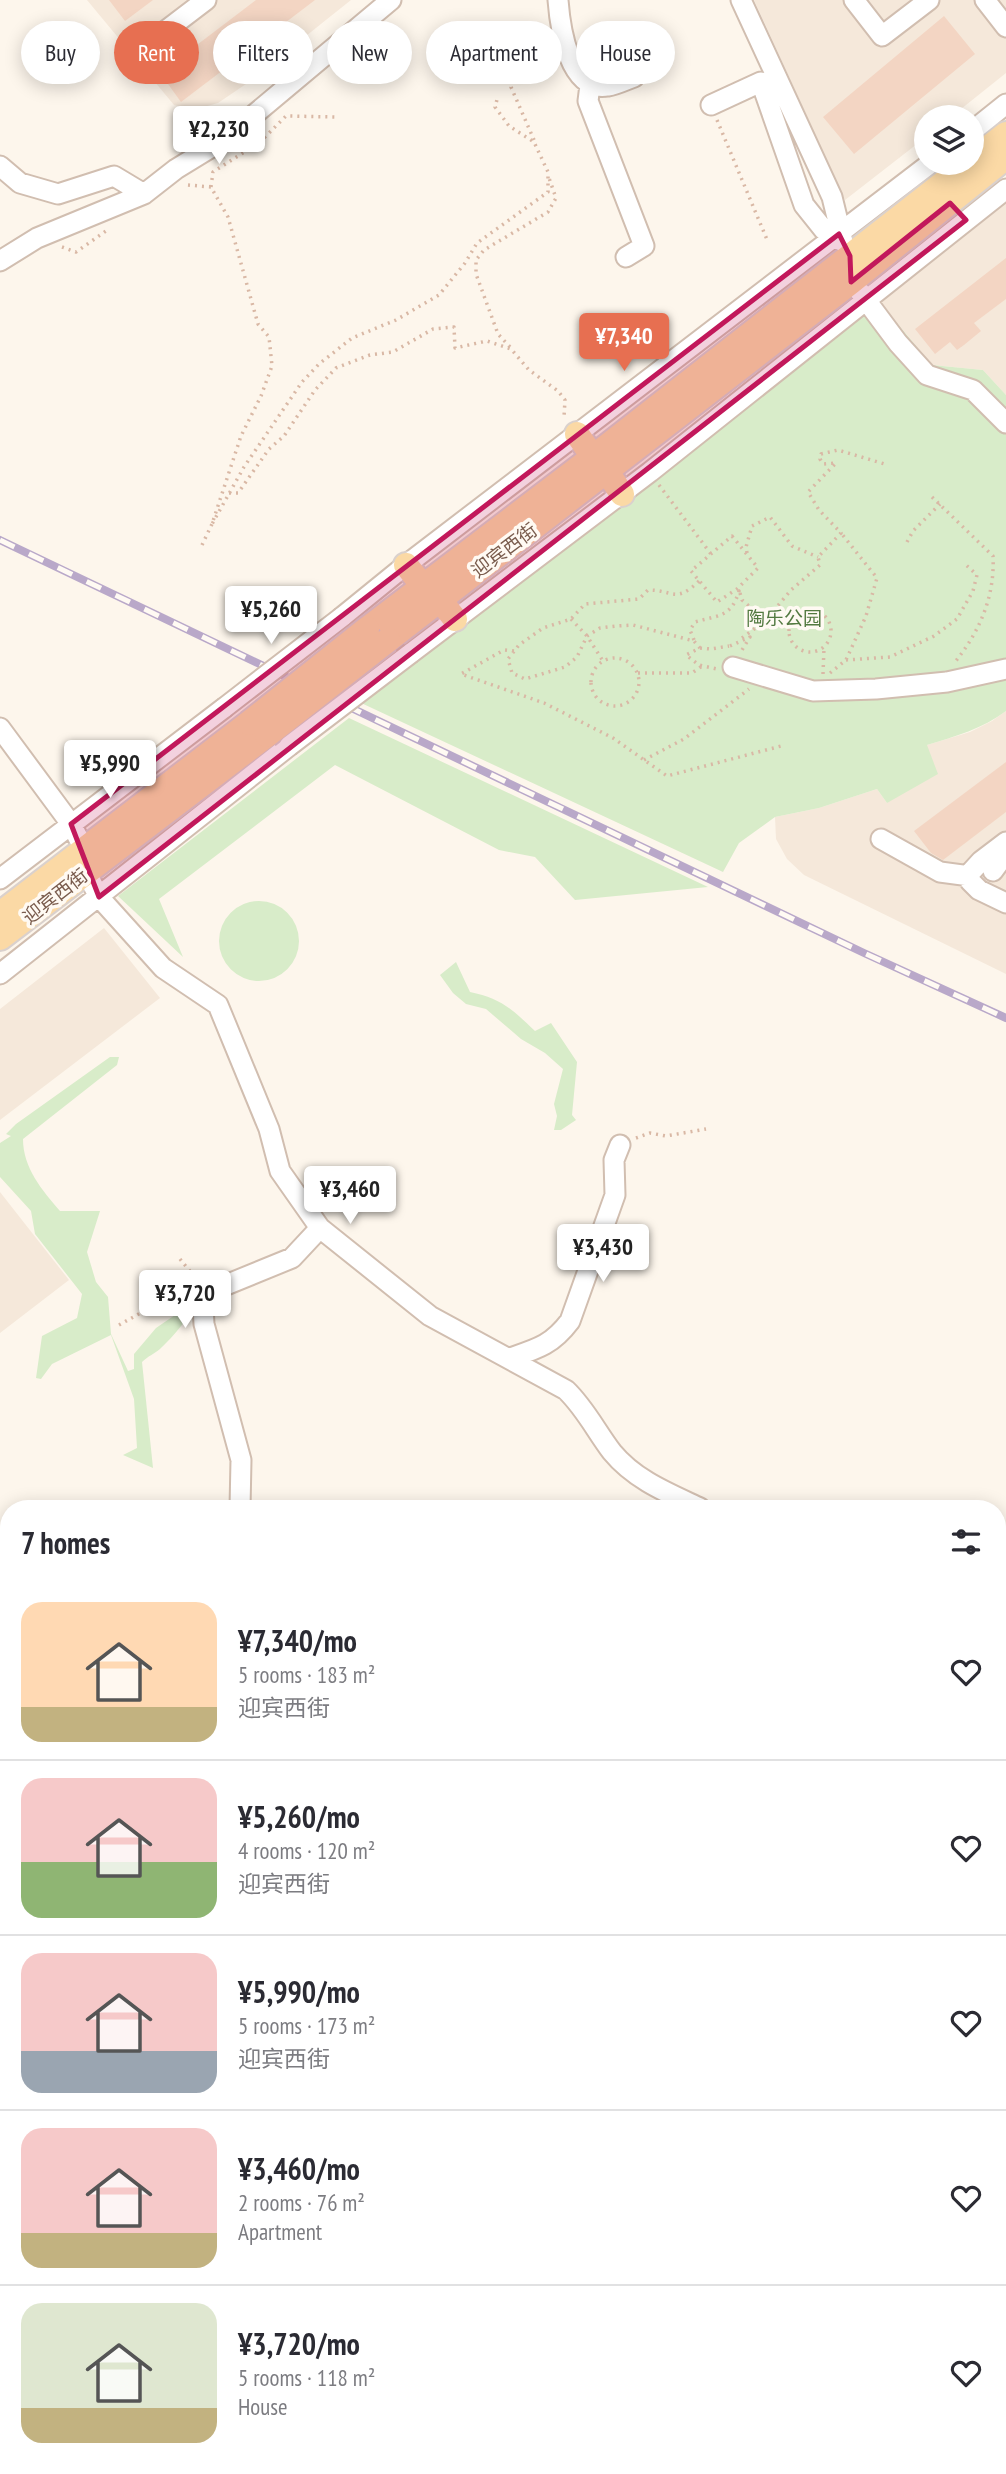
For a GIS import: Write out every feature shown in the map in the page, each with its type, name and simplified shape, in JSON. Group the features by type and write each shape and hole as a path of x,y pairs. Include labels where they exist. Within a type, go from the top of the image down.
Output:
{"main road":[{"name":"迎宾西街","path":"984,151 1006,134"},
{"name":"迎宾西街","path":"0,914 85,860 268,735 378,635 600,465 859,291 958,211 1006,157"},
{"name":"迎宾西街","path":"600,465 844,245 950,175"},
{"path":"577,434 622,494"},
{"path":"406,565 455,619"},
{"name":"迎宾西街","path":"0,939 85,860"}],"street":[{"path":"178,21 206,0"},
{"path":"0,261 37,238 144,194 176,169 225,139 391,0"},
{"path":"558,0 567,52 579,76 590,85 606,87 614,84"},
{"path":"741,0 832,197 859,291 898,344 927,375 973,390 1006,423"},
{"path":"854,0 882,37 929,0"},
{"path":"985,0 1006,27"},
{"path":"711,105 761,82 804,205 824,230 844,245"},
{"path":"590,85 588,101 644,246 626,257"},
{"path":"984,122 1006,104"},
{"path":"0,166 20,183 58,194 114,176 144,194"},
{"path":"0,878 577,434 844,245 918,175"},
{"path":"958,211 1006,189"},
{"path":"0,974 99,897 268,735 411,653 650,472 859,291"},
{"path":"733,667 813,691 947,682 1006,669"},
{"path":"0,728 71,824 99,897 163,968 218,1005 269,1129 279,1171 320,1228 430,1316 566,1390 581,1404 613,1453 639,1478 684,1500"},
{"path":"881,839 940,872 970,876"},
{"path":"1006,842 970,873 970,881 979,890 1006,903"},
{"path":"993,871 1006,853"},
{"path":"510,1358 538,1349 558,1337 570,1321 615,1195 614,1160 620,1145"},
{"path":"240,1500 241,1460 204,1324 203,1306 221,1287 292,1258 320,1228"}],"path":[{"path":"512,84 514,96 548,172 556,198 548,212 484,250 476,260 476,274 498,334 529,370 558,391 565,400 562,422 577,434"},
{"path":"499,96 495,107 509,125 534,142"},
{"path":"711,105 768,242"},
{"path":"212,524 241,436 272,366 269,337 258,324 228,217 211,187 214,172 260,142 286,116 337,117"},
{"path":"202,545 244,467 302,382 318,364 352,338 396,320 439,295 477,243 548,192 548,172"},
{"path":"178,189 189,185 211,187"},
{"path":"37,238 76,252 116,224"},
{"path":"229,493 238,493 269,449 284,436 315,390 336,368 370,355 393,352 433,329 454,327 455,348 487,341 512,349"},
{"path":"773,610 799,612 815,609 828,618 832,634 824,648 823,679 846,660 866,615 877,578 819,510 808,492 836,463 823,464 821,454 838,450 888,465"},
{"path":"650,472 711,554"},
{"path":"932,497 993,556 993,589 971,642 946,673 947,682"},
{"path":"906,542 913,531 940,504"},
{"path":"748,555 746,547 752,526 770,517 792,545 818,557"},
{"path":"818,557 841,533"},
{"path":"732,537 758,568 738,590 717,602 691,571 711,554 732,537"},
{"path":"733,667 722,669 702,666 691,661 686,655 700,648 730,646 765,621 791,590 820,565 818,557"},
{"path":"846,660 890,657 933,636 957,619 974,591 977,575 965,564"},
{"path":"694,641 633,625 600,628 587,636 577,657 565,667 525,679 512,673 508,659 543,628 571,619 584,604 639,599 648,590 673,596 688,592 699,581"},
{"path":"738,590 742,600 765,621"},
{"path":"700,648 690,630 695,622 726,614 733,607 738,590"},
{"path":"799,612 789,622 788,637 796,649 810,653 824,648"},
{"path":"571,619 587,636 603,661"},
{"path":"514,651 504,650 461,674 544,703 613,738 667,776 785,745"},
{"path":"616,657 629,662 638,673 639,687 633,699 621,706 607,706 596,698 591,685 593,671 603,661 616,657"},
{"path":"638,673 692,673 702,666"},
{"path":"644,760 684,739 762,677"},
{"path":"620,1145 650,1133 666,1136 706,1129"},
{"path":"180,1259 194,1279 213,1296"},
{"path":"119,1325 194,1279"}],"highlighted area":[{"path":"950,203 966,220 99,897 71,824 839,234 850,256 851,282"}],"shaded area":[{"path":"87,0 351,0 313,30 313,21 213,21 213,84 246,84 218,103 193,110 174,105 157,84 199,84 199,21 114,21 114,33"},
{"path":"754,0 1006,0 1006,73 966,105 914,105 914,146 845,200"},
{"path":"1006,202 1006,395 983,370 932,365 880,303"},
{"path":"1006,711 1006,974 804,875 787,859 776,839 775,817 819,808 877,789 887,803 927,745 970,732"},
{"path":"104,928 160,998 0,1120 0,1009"},
{"path":"0,1192 69,1280 0,1333"}],"green space":[{"name":"陶乐公园","path":"880,303 932,365 983,370 1006,395 1006,711 978,727 927,745 938,774 887,803 877,789 819,808 775,817 739,843 723,872 359,702 482,613"},
{"path":"349,718 708,887 575,900 535,857 499,850 335,765 159,899 183,957 118,896"},
{"path":"259,901 274,904 287,913 296,926 299,941 296,956 287,969 274,978 259,981 244,978 231,969 222,956 219,941 222,926 231,913 244,904"},
{"path":"456,962 470,992 506,1006 535,1031 551,1023 577,1062 572,1115 576,1120 561,1130 554,1130 557,1116 554,1104 563,1069 545,1053 521,1039 486,1009 466,1004 453,993 440,975"},
{"path":"110,1057 119,1057 117,1065 23,1139 24,1150 35,1178 60,1211 100,1211 87,1252 96,1282 108,1297 111,1334 128,1371 134,1369 134,1354 156,1328 197,1300 186,1320 171,1338 142,1362 153,1468 123,1455 137,1448 134,1399 111,1335 52,1364 41,1379 36,1378 42,1336 77,1318 82,1294 35,1234 31,1211 0,1177 0,1143 11,1136 6,1134"}],"building":[{"path":"109,0 153,0 125,21"},
{"path":"256,0 315,0 287,21 228,21"},
{"path":"944,16 975,54 854,154 823,117"},
{"path":"213,33 213,78 181,102 168,84 199,84 199,43"},
{"path":"1006,258 1006,299 974,323 981,331 964,345 957,350 950,342 935,354 915,329"},
{"path":"1006,762 1006,812 943,860 931,853 914,831"}],"railway":[{"path":"0,540 864,953 1006,1018"}]}
